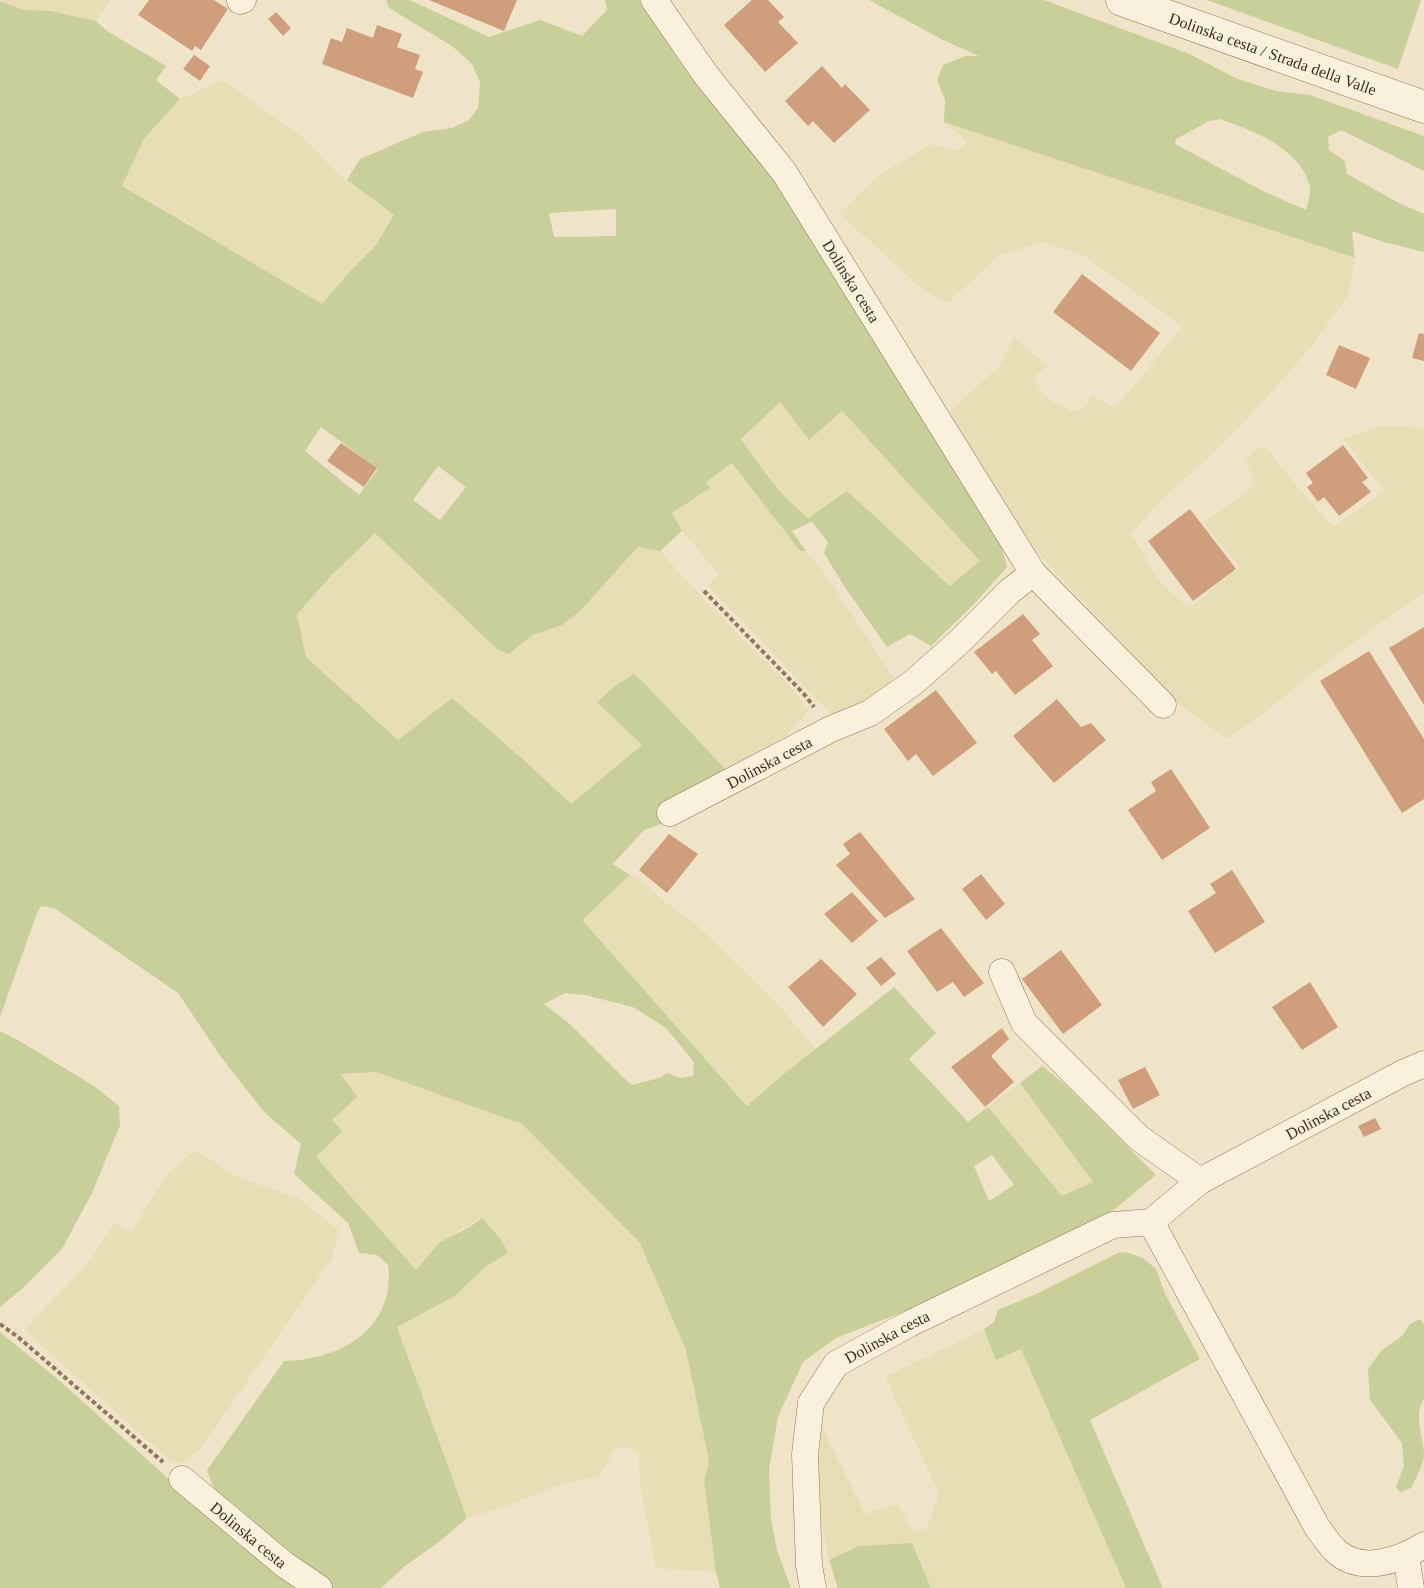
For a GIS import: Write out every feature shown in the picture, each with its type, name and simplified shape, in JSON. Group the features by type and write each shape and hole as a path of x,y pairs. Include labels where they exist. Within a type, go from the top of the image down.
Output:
{"street":[{"name":"Dolinska cesta","path":"654,0 706,75 784,172 1033,573 1163,705"},
{"name":"Dolinska cesta / Strada della Valle","path":"1122,0 1424,107"},
{"name":"Dolinska cesta","path":"670,813 831,729 870,712 914,682 960,641 1010,591 1033,573"},
{"path":"1002,972 1024,1023 1138,1138 1200,1181"},
{"name":"Dolinska cesta","path":"813,1588 809,1565 805,1454 811,1403 836,1364 909,1324 1113,1225 1150,1222 1200,1181 1424,1064"},
{"path":"1150,1222 1317,1527 1338,1554 1353,1560 1369,1563 1385,1562 1415,1550 1411,1588"},
{"name":"Dolinska cesta","path":"182,1479 285,1565 319,1588"}],"path":[{"path":"704,591 804,694 831,729"},
{"path":"0,1324 182,1479"}],"shaded area":[{"path":"0,0 111,0 96,21 51,11 25,10"},
{"path":"223,80 302,137 338,174 394,215 376,245 322,304 247,262 185,221 121,185 143,140 180,99"},
{"path":"944,122 1355,258 1348,296 1312,346 1248,418 1160,501 1131,534 1160,582 1189,608 1240,567 1203,522 1256,484 1246,462 1256,449 1268,448 1279,465 1333,527 1384,491 1344,439 1380,426 1424,429 1424,593 1310,675 1263,714 1227,739 1177,703 1036,551 948,414 1001,364 1014,337 1049,367 1035,374 1035,381 1043,393 1054,402 1074,412 1085,407 1092,395 1114,408 1182,326 1081,254 1043,242 999,255 948,303 923,290 839,213 882,173 932,144 956,151 967,142"},
{"path":"780,402 842,411 981,561 951,586 847,492 808,519 758,464 741,439"},
{"path":"732,463 800,551 806,551 824,572 893,677 883,692 840,716 822,705 708,585 719,574 682,531 672,513 709,488 706,482"},
{"path":"375,532 498,650 509,654 532,635 562,625 580,611 638,547 660,551 710,606 790,686 809,711 788,734 728,772 646,685 642,745 571,804 525,761 398,740 306,657 297,614"},
{"path":"630,875 637,877 664,901 698,926 782,1009 816,1049 748,1106 581,920"},
{"path":"376,1072 523,1124 640,1243 686,1350 709,1461 704,1481 716,1572 656,1568 640,1485 638,1452 627,1447 615,1449 599,1476 561,1484 503,1507 467,1518 397,1327 455,1296 485,1266 508,1253 482,1218 440,1242 416,1271 316,1157 341,1131 332,1121 341,1074"},
{"path":"1020,1083 1093,1182 1062,1196 988,1107"},
{"path":"193,1151 204,1155 237,1177 298,1198 338,1229 333,1257 201,1448 183,1463 171,1461 24,1330 87,1264 114,1223 131,1233 165,1177"},
{"path":"984,1329 996,1359 1021,1349 1126,1588 931,1588 911,1543 859,1546 829,1560 815,1488 817,1449 822,1428 865,1514 896,1504 915,1532 927,1528 939,1494 885,1377"}],"green space":[{"path":"386,0 410,0 489,37 540,20 582,36 607,10 605,0 639,0 685,69 784,191 997,529 1007,567 975,603 931,646 910,634 887,647 824,553 828,542 812,522 792,531 806,551 800,551 732,463 706,482 710,488 672,513 682,531 660,551 638,547 580,611 562,625 532,635 509,654 498,650 375,533 331,576 297,614 306,657 398,740 452,698 571,804 642,745 597,702 616,685 634,674 728,772 667,808 661,824 644,830 613,864 630,875 582,920 747,1106 894,987 936,1033 909,1059 968,1122 988,1107 1062,1196 1093,1182 1020,1083 1042,1066 1066,1085 1156,1175 1115,1209 978,1283 836,1338 803,1362 778,1417 769,1469 771,1519 777,1550 791,1588 720,1588 704,1481 709,1461 686,1350 640,1243 522,1124 376,1072 341,1074 357,1097 332,1120 342,1131 316,1157 416,1270 440,1242 470,1227 482,1218 502,1241 508,1253 485,1267 455,1296 397,1327 467,1518 439,1542 405,1566 381,1588 330,1588 222,1501 207,1470 284,1361 305,1359 344,1347 374,1323 383,1306 388,1287 388,1265 377,1255 359,1253 348,1223 294,1174 301,1144 264,1112 221,1057 178,993 54,908 41,906 36,916 0,1017 0,1 25,10 51,11 96,21 107,31 166,66 156,80 180,99 143,140 122,186 322,304 376,245 394,215 347,180 360,159 423,132 452,128 469,120 478,108 480,82 472,64 452,46 389,8","holes":["616,209 616,236 554,237 549,213","780,402 809,440 842,411 980,561 950,586 847,491 808,518 772,481 741,439","321,427 378,469 359,495 305,451","438,466 466,487 440,520 413,500","565,993 585,995 633,1007 666,1028 694,1062 693,1076 680,1078 667,1073 660,1078 631,1085 571,1025 544,1004","992,1155 1014,1185 989,1201 974,1166"]},
{"path":"869,0 1044,0 1187,53 1238,79 1276,91 1310,95 1424,136 1424,171 1341,130 1328,137 1329,150 1345,161 1347,174 1424,214 1424,252 1352,231 1355,258 944,122 945,100 937,80 943,65 965,56 979,56 943,40","holes":["1220,119 1274,143 1297,162 1305,173 1310,187 1306,210 1263,191 1175,144 1176,139 1209,121"]},
{"path":"1207,0 1421,0 1398,69"},
{"path":"0,1031 94,1086 119,1106 120,1125 92,1193 62,1249 0,1307"},
{"path":"1126,1252 1143,1258 1156,1269 1165,1294 1200,1359 1090,1420 1163,1588 1126,1588 1021,1349 996,1360 984,1329 994,1322 998,1310 1036,1294 1118,1253"},
{"path":"1420,1319 1424,1324 1424,1399 1419,1419 1424,1456 1411,1488 1400,1492 1396,1487 1404,1466 1402,1443 1370,1400 1368,1369 1381,1351 1402,1336 1410,1324"},
{"path":"0,1332 60,1381 172,1482 306,1588 0,1588"},
{"path":"912,1543 931,1588 838,1588 829,1560 859,1546"}],"building":[{"path":"149,0 214,0 228,9 201,50 195,46 192,51 138,15"},
{"path":"429,0 517,0 504,31"},
{"path":"752,0 768,0 784,17 778,22 798,43 765,72 724,25"},
{"path":"276,12 291,28 283,36 268,19"},
{"path":"377,25 402,34 397,47 420,55 415,69 423,72 413,98 322,64 331,38 342,42 347,28 373,38"},
{"path":"194,55 210,66 200,81 183,69"},
{"path":"822,66 842,88 845,84 870,110 834,143 813,121 808,126 785,101"},
{"path":"1082,274 1160,333 1131,371 1053,312"},
{"path":"1419,333 1424,334 1424,361 1412,358"},
{"path":"1339,345 1370,358 1356,389 1326,375"},
{"path":"341,443 377,468 364,487 327,461"},
{"path":"1343,445 1368,478 1362,482 1371,492 1339,516 1324,497 1318,502 1307,487 1313,483 1306,473"},
{"path":"1190,509 1236,569 1193,601 1148,541"},
{"path":"1023,614 1040,634 1032,640 1053,666 1015,695 996,671 992,674 974,652"},
{"path":"1424,627 1424,705 1389,648"},
{"path":"1369,651 1424,739 1424,799 1402,813 1320,681"},
{"path":"936,690 977,743 933,776 916,754 908,761 884,729"},
{"path":"1057,699 1081,727 1091,723 1106,740 1054,783 1013,736"},
{"path":"1171,769 1210,828 1162,860 1128,810 1156,791 1151,782"},
{"path":"860,832 915,899 885,918 836,865 850,854 843,844"},
{"path":"669,834 698,854 667,893 639,870"},
{"path":"1232,870 1265,922 1215,953 1188,911 1216,893 1210,884"},
{"path":"981,874 1005,904 986,920 962,889"},
{"path":"852,892 878,921 852,943 824,914"},
{"path":"941,928 984,983 964,997 953,982 937,992 907,951"},
{"path":"1061,950 1102,1005 1063,1034 1022,979"},
{"path":"881,957 896,974 881,986 866,968"},
{"path":"821,959 857,994 823,1027 788,987"},
{"path":"1310,982 1338,1027 1302,1050 1272,1007"},
{"path":"1002,1028 1009,1039 991,1056 1014,1082 985,1107 951,1067"},
{"path":"1145,1067 1160,1095 1133,1109 1118,1080"},
{"path":"1375,1118 1381,1129 1364,1137 1358,1126"}]}
